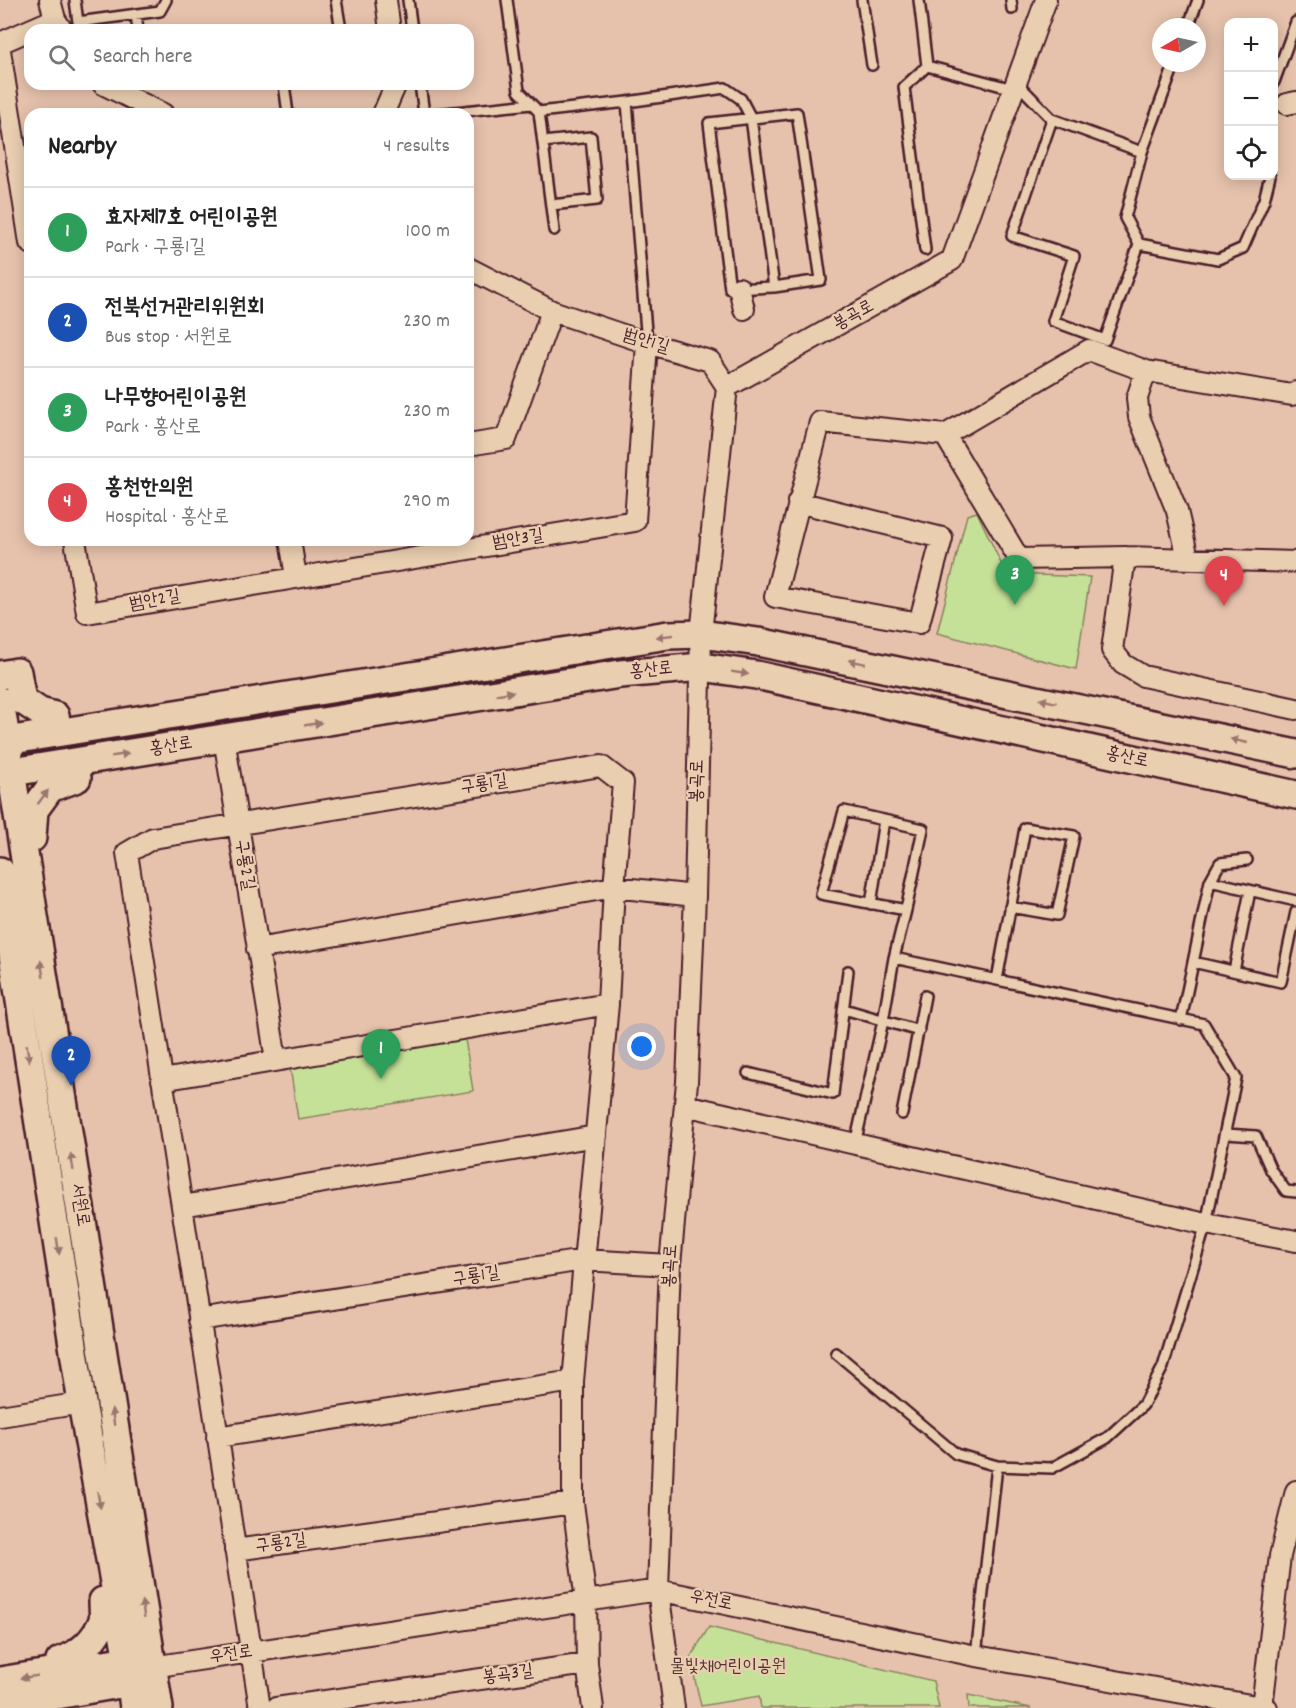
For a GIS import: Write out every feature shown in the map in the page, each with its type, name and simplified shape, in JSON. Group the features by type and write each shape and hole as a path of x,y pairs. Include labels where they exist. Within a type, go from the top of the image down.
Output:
{"street":[{"path":"386,0 389,24"},
{"name":"봉곡로","path":"674,1708 658,1590 670,1265 685,1104 695,896 701,634 727,387 952,261 1046,0"},
{"path":"39,24 56,16"},
{"path":"0,43 24,31"},
{"path":"0,50 24,173"},
{"path":"112,90 140,108"},
{"path":"386,108 393,90"},
{"name":"범안1길","path":"474,271 552,311 647,343 710,361 727,387"},
{"path":"739,288 744,309"},
{"path":"474,444 506,439 552,311"},
{"name":"범안3길","path":"296,578 635,521 647,343"},
{"path":"798,502 942,538 920,623 775,597 798,502 820,422 945,435 1089,350 1146,371 1292,395 1296,392"},
{"path":"1146,371 1137,398 1139,417 1177,511 1188,558"},
{"path":"945,435 1019,559 1125,557 1296,562"},
{"name":"범안2길","path":"76,546 87,613 296,578"},
{"path":"291,546 296,578"},
{"path":"1125,557 1112,650 1123,664 1143,676 1296,709"},
{"name":"홍산로","path":"3,741 668,635 701,634 758,642 1296,754"},
{"name":"홍산로","path":"6,773 620,674 702,667 756,675 1296,795"},
{"path":"0,675 17,672 22,700 40,712 56,716 58,732"},
{"name":"서원로","path":"0,701 6,773 22,840 136,1679"},
{"path":"224,738 237,825"},
{"path":"22,840 32,838 34,810 50,788 77,778 74,762"},
{"name":"구룡1길","path":"237,825 601,766 623,783 614,887 608,1004 573,1381 573,1503 586,1601"},
{"name":"구룡2길","path":"276,1060 237,825 153,838 127,853 235,1550 573,1503"},
{"name":"서원로","path":"0,871 82,1403 116,1599 136,1679 159,1708"},
{"path":"257,949 614,887 695,896"},
{"path":"162,1080 608,1004"},
{"path":"685,1104 1206,1224 1296,1241"},
{"path":"182,1206 596,1136"},
{"path":"583,1260 670,1265"},
{"name":"구룡1길","path":"199,1320 583,1260"},
{"path":"218,1437 573,1381"},
{"path":"0,1416 82,1403"},
{"path":"1265,1707 1280,1556 1296,1491"},
{"path":"235,1550 260,1708"},
{"name":"우전로","path":"0,1705 136,1679 250,1653 658,1590 976,1656 1265,1707"},
{"path":"74,1691 60,1661 70,1658 87,1647 103,1620 103,1601 116,1599"},
{"path":"586,1601 587,1664 593,1708"},
{"name":"봉곡3길","path":"276,1708 587,1664"},
{"name":"우전로","path":"0,1681 74,1691"}],"lane":[{"path":"75,0 78,22 160,11 165,0"},
{"path":"336,0 340,24"},
{"path":"408,0 411,24"},
{"path":"507,0 519,91 539,112 554,230"},
{"path":"862,0 872,65"},
{"path":"919,0 927,66"},
{"path":"1191,18 1198,0"},
{"path":"136,14 137,24"},
{"path":"1278,72 1296,22"},
{"path":"927,66 1014,85 1052,119 1142,152"},
{"path":"925,250 904,87 927,66"},
{"path":"1052,119 1012,236 1074,256 1053,321 1105,340 1139,244 1125,218 1142,152 1172,72"},
{"path":"539,112 725,88 741,99 751,118 774,287"},
{"path":"285,90 287,108"},
{"path":"421,90 423,108"},
{"path":"627,102 647,343"},
{"path":"474,110 531,104"},
{"path":"797,113 820,280 774,287 730,289 709,123 797,113"},
{"path":"543,142 591,137 597,200 551,205"},
{"path":"1139,244 1218,259 1243,248 1264,200 1269,180"},
{"path":"855,1144 883,1021 894,958 906,910 923,829 844,811 821,894 906,910"},
{"path":"871,903 884,820"},
{"path":"997,980 1010,907 1025,828 1074,836 1057,915 1010,907"},
{"path":"1181,1020 1210,881 1220,863 1247,860"},
{"path":"1210,881 1296,901"},
{"path":"1234,971 1250,891"},
{"path":"1193,962 1281,982 1296,912"},
{"path":"836,1353 956,1454 997,1466 1052,1468 1107,1438 1143,1405 1163,1367 1206,1224 1236,1078 1204,1024 894,958"},
{"path":"748,1073 833,1095 848,971"},
{"path":"902,1114 926,996"},
{"path":"844,1009 919,1031"},
{"path":"1226,1134 1256,1136 1271,1170 1286,1191 1296,1192"},
{"path":"976,1656 997,1466"}],"green space":[{"path":"977,512 1006,574 1090,577 1076,669 937,633 967,515"},
{"path":"465,1039 473,1091 298,1119 290,1067"},
{"name":"물빛채어린이공원","path":"709,1627 933,1681 939,1708 761,1708 759,1696 701,1706 690,1658"},
{"path":"968,1695 1031,1708 969,1708"}],"place":[{"name":"나무향어린이공원","path":"1015,605"},
{"name":"홍천한의원","path":"1224,606"},
{"name":"효자제7호 어린이공원","path":"381,1079"},
{"name":"전북선거관리위원회","path":"71,1086"}]}
